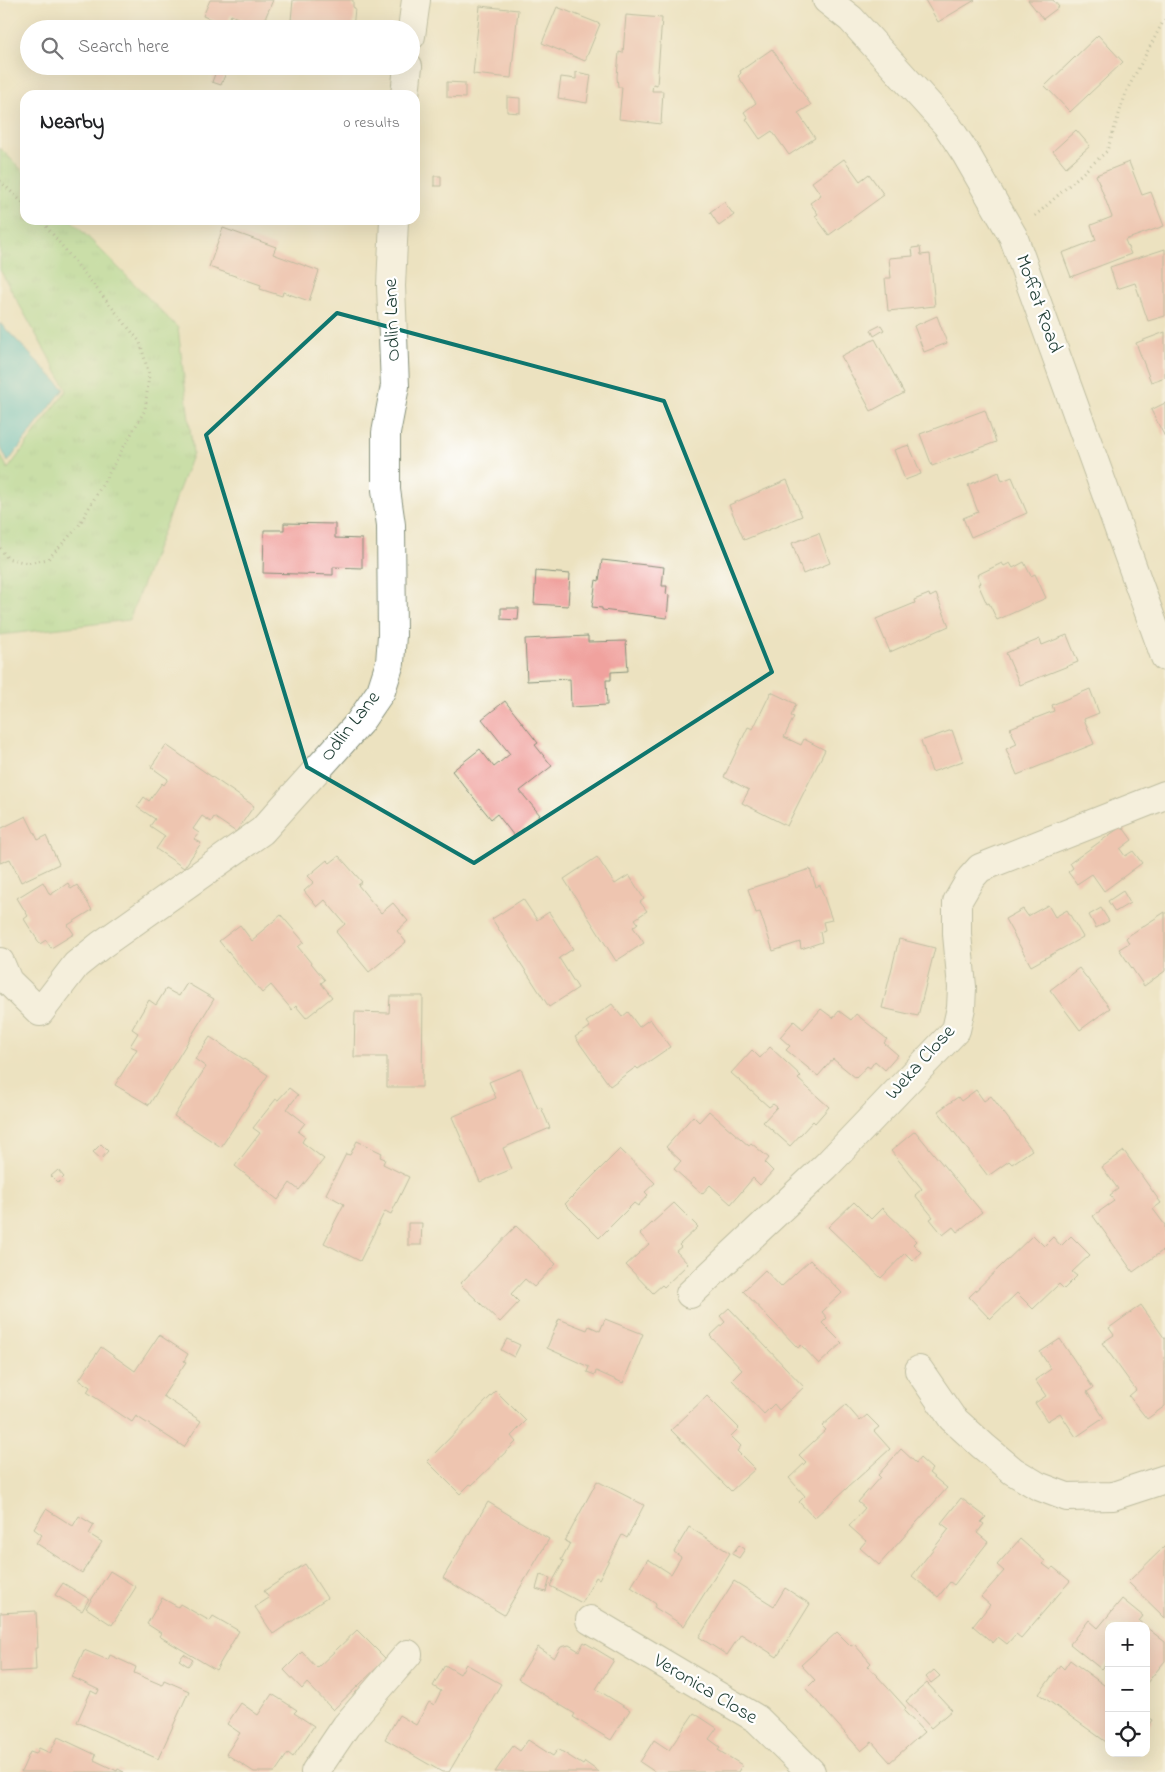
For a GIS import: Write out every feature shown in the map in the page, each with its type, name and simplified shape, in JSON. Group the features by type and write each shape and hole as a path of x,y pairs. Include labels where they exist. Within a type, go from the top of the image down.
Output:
{"street":[{"path":"413,20 416,0"},
{"name":"Moffat Road","path":"827,0 858,26 947,125 966,154 1013,236 1165,657"},
{"path":"406,90 407,75"},
{"name":"Odlin Lane","path":"0,962 8,982 40,1012 76,964 101,944 262,831 359,723 382,690 390,663 392,635 391,525 386,490 386,433 395,386 391,286 394,225"},
{"name":"Weka Close","path":"690,1294 826,1166 956,1030 962,1008 962,987 956,934 957,902 971,878 980,868 1165,795"},
{"path":"919,1370 952,1418 1013,1472 1038,1486 1067,1497 1113,1496 1165,1479"},
{"name":"Veronica Close","path":"590,1620 757,1719 811,1772"},
{"path":"316,1772 346,1726 408,1654"}],"path":[{"path":"1031,220 1107,151 1127,90 1165,18"},
{"path":"0,181 20,200"},
{"path":"0,548 7,558 27,563 48,559 78,527 145,410 149,376 140,342 45,225"}],"highlighted area":[{"path":"337,313 664,401 772,672 474,863 307,767 206,435"}],"green space":[{"path":"0,148 20,168 20,225 76,225 178,328 193,453 129,620 0,635 0,454 8,469 67,390 0,270"}],"water":[{"path":"0,323 64,389 8,462 0,446"}],"building":[{"path":"210,0 273,0 264,20 243,20 231,15 229,20 212,20 203,16"},
{"path":"293,0 353,0 353,7 355,8 354,20 291,20"},
{"path":"925,0 975,0 938,22"},
{"path":"1028,0 1053,0 1059,7 1043,19"},
{"path":"480,6 518,10 511,78 473,74"},
{"path":"557,7 600,24 585,61 542,43"},
{"path":"626,15 662,18 657,85 653,84 652,91 663,91 661,124 619,119 622,87 618,87 617,77 619,52 623,53"},
{"path":"1098,35 1123,62 1070,112 1045,86"},
{"path":"772,49 811,105 798,113 815,138 789,155 772,131 760,139 746,119 748,118 744,112 756,103 738,76 741,73 740,71"},
{"path":"576,72 591,75 587,103 558,98 561,77 576,79"},
{"path":"215,75 225,75 221,85 212,82"},
{"path":"447,82 465,83 465,98 447,97"},
{"path":"507,97 520,98 520,113 507,112"},
{"path":"1076,130 1090,146 1066,167 1053,151"},
{"path":"844,159 860,181 869,174 884,195 829,235 815,216 818,214 810,203 821,195 812,182"},
{"path":"1129,162 1142,195 1151,192 1164,226 1125,240 1131,254 1071,277 1062,253 1096,240 1091,225 1112,217 1096,175"},
{"path":"434,176 441,176 441,186 434,186"},
{"path":"724,202 734,215 719,226 710,212"},
{"path":"223,228 276,247 273,254 319,271 309,301 283,292 282,296 260,289 261,285 209,267"},
{"path":"920,247 921,255 930,254 935,306 888,311 885,278 891,278 889,258 913,256 912,248"},
{"path":"1165,249 1165,316 1148,321 1135,283 1117,289 1110,267"},
{"path":"937,316 947,343 924,352 914,326"},
{"path":"881,325 884,330 874,336 871,330"},
{"path":"1165,332 1165,377 1151,382 1136,343"},
{"path":"875,339 904,393 871,411 841,356"},
{"path":"1165,403 1165,437 1151,410"},
{"path":"985,410 996,442 932,466 920,434"},
{"path":"909,445 921,474 905,480 894,450"},
{"path":"999,472 1002,481 1012,477 1027,513 971,537 963,518 978,512 968,485"},
{"path":"787,480 802,516 744,540 729,505"},
{"path":"284,523 335,524 335,538 362,539 362,568 333,567 333,575 263,573 264,530 284,530"},
{"path":"819,533 830,563 803,574 792,543"},
{"path":"602,560 664,567 662,586 667,586 666,594 669,595 667,618 602,610 602,608 592,607 596,580 599,581"},
{"path":"1024,562 1031,576 1035,574 1046,598 997,620 978,584 981,583 977,575 1002,563 1004,566 1010,563 1013,568"},
{"path":"536,571 570,574 568,606 534,604"},
{"path":"929,594 930,597 936,594 949,626 890,652 876,619 915,603 914,600"},
{"path":"501,608 519,608 518,620 501,619"},
{"path":"1067,635 1078,662 1020,685 1006,653 1040,639 1042,645"},
{"path":"588,636 588,642 626,641 628,671 611,672 611,680 606,680 607,705 571,707 570,679 527,681 525,639"},
{"path":"1090,689 1099,713 1084,719 1094,744 1017,775 1006,749 1017,744 1010,728 1054,711 1052,705"},
{"path":"771,692 796,704 791,716 794,717 784,737 801,745 804,739 825,750 787,826 742,803 749,790 724,777 748,727 753,729"},
{"path":"505,701 538,743 535,745 552,766 520,791 540,815 514,836 497,814 491,819 452,771 480,749 494,767 510,754 482,719"},
{"path":"952,730 963,761 932,772 921,741"},
{"path":"166,745 254,806 236,832 214,817 211,822 202,816 193,829 199,833 194,839 201,843 184,868 156,849 165,836 150,826 155,819 137,807 144,797 149,801 162,783 164,785 168,779 151,767"},
{"path":"26,816 38,840 46,836 59,864 21,882 10,859 0,863 0,829"},
{"path":"1122,826 1132,840 1120,849 1125,856 1133,851 1142,863 1104,891 1092,874 1077,884 1068,872 1073,868 1070,863"},
{"path":"339,856 362,882 358,885 381,913 393,903 408,921 397,931 406,942 369,972 336,932 345,924 325,900 317,907 304,891 314,882 308,876 327,860 330,863"},
{"path":"597,857 615,884 629,875 644,899 640,902 647,911 635,919 638,923 633,927 644,943 616,961 564,879"},
{"path":"810,869 816,887 820,885 832,920 823,922 825,930 820,932 822,942 801,949 800,942 773,951 760,912 756,913 748,889"},
{"path":"43,882 50,895 68,883 71,889 77,885 92,910 68,925 74,934 51,948 46,940 40,944 24,919 28,916 17,898"},
{"path":"1123,891 1130,903 1115,912 1108,901"},
{"path":"523,899 537,920 549,912 573,949 559,958 578,988 549,1007 492,919"},
{"path":"1048,905 1055,917 1067,910 1083,937 1031,966 1005,919 1023,909 1028,916"},
{"path":"1101,908 1109,921 1096,928 1089,915"},
{"path":"1165,912 1165,971 1144,986 1119,949 1129,943 1126,938 1128,936"},
{"path":"281,915 304,942 298,947 325,980 321,983 332,997 306,1018 296,1006 292,1010 271,985 262,993 219,941 240,925 252,941"},
{"path":"899,939 935,948 918,1016 882,1008"},
{"path":"1079,968 1110,1008 1080,1030 1050,990"},
{"path":"187,983 214,999 149,1105 115,1085 137,1049 130,1046 138,1033 132,1029 149,1000 156,1005 166,989 179,996"},
{"path":"390,996 423,996 422,1087 387,1087 387,1057 354,1057 355,1012 389,1013"},
{"path":"612,1004 622,1017 628,1012 639,1027 650,1019 670,1047 638,1069 636,1067 610,1086 575,1037 590,1027 586,1022"},
{"path":"821,1009 833,1018 839,1011 851,1020 856,1014 887,1039 884,1043 898,1055 885,1070 875,1061 870,1068 867,1066 856,1078 833,1059 818,1076 786,1050 790,1046 780,1037 794,1021 803,1029"},
{"path":"210,1037 268,1075 221,1147 174,1116 206,1067 195,1059"},
{"path":"770,1047 801,1076 798,1079 829,1107 790,1146 763,1122 777,1107 773,1104 769,1107 731,1073 752,1050 760,1058"},
{"path":"521,1069 538,1109 541,1107 550,1128 503,1148 512,1169 480,1182 452,1117 496,1098 489,1082"},
{"path":"289,1088 298,1095 287,1109 305,1123 298,1132 305,1137 302,1142 324,1159 299,1190 290,1183 278,1200 235,1166 260,1133 253,1128 276,1099 278,1100"},
{"path":"976,1090 984,1101 991,1096 1032,1150 1012,1164 1009,1161 988,1176 938,1111 958,1097 961,1101"},
{"path":"709,1111 749,1146 751,1143 769,1158 765,1163 773,1171 760,1185 753,1178 731,1204 710,1185 702,1194 674,1169 681,1161 666,1147 693,1116 699,1122"},
{"path":"915,1131 982,1212 957,1232 953,1227 943,1235 930,1219 933,1217 915,1195 922,1189 891,1151"},
{"path":"357,1141 382,1153 380,1157 385,1159 383,1164 409,1177 391,1214 385,1211 360,1261 324,1243 344,1204 326,1194 346,1154 350,1155"},
{"path":"101,1144 108,1151 101,1159 93,1152"},
{"path":"620,1149 655,1183 645,1192 648,1195 638,1206 634,1203 599,1238 565,1204"},
{"path":"1124,1151 1161,1203 1153,1209 1165,1225 1165,1249 1133,1272 1093,1216 1114,1201 1110,1195 1118,1189 1102,1167"},
{"path":"58,1170 64,1177 58,1183 51,1176"},
{"path":"854,1202 871,1219 882,1208 916,1241 913,1244 921,1252 913,1261 905,1253 881,1278 828,1227"},
{"path":"674,1203 698,1227 679,1245 681,1247 676,1251 688,1264 664,1287 662,1285 653,1293 626,1265 649,1244 640,1234"},
{"path":"408,1223 422,1223 421,1245 408,1245"},
{"path":"516,1226 556,1264 534,1287 525,1279 511,1294 519,1302 500,1322 460,1284"},
{"path":"1033,1235 1044,1246 1053,1237 1061,1246 1071,1236 1090,1255 1072,1272 1077,1276 1064,1289 1059,1284 1033,1309 1017,1293 990,1319 969,1297"},
{"path":"810,1260 842,1293 822,1312 827,1318 822,1323 842,1343 819,1364 801,1345 798,1348 743,1291 765,1270 781,1287"},
{"path":"1141,1305 1165,1339 1165,1406 1147,1419 1129,1396 1136,1390 1102,1343 1114,1335 1109,1328"},
{"path":"729,1308 804,1387 779,1410 774,1404 764,1414 732,1380 742,1370 710,1336 725,1322 720,1316"},
{"path":"559,1319 587,1330 589,1326 600,1331 605,1319 643,1334 623,1383 596,1371 595,1375 587,1372 589,1367 547,1348"},
{"path":"159,1335 188,1354 184,1361 186,1362 163,1396 201,1421 184,1447 136,1416 132,1422 87,1392 90,1387 79,1380 101,1347 135,1371"},
{"path":"507,1339 520,1345 514,1357 501,1350"},
{"path":"1060,1339 1093,1388 1087,1392 1104,1418 1076,1437 1060,1413 1047,1421 1035,1403 1046,1396 1035,1380 1051,1369 1040,1352"},
{"path":"496,1391 526,1421 511,1436 516,1442 472,1485 470,1484 460,1494 427,1461"},
{"path":"707,1396 739,1428 731,1436 741,1446 737,1451 755,1469 731,1491 671,1430"},
{"path":"846,1405 860,1421 867,1415 879,1427 874,1431 890,1449 814,1518 799,1502 805,1496 789,1478 806,1462 799,1455 826,1430 822,1426"},
{"path":"901,1449 916,1463 920,1458 932,1469 929,1473 947,1488 879,1565 860,1548 866,1541 849,1526 865,1508 858,1502"},
{"path":"597,1481 644,1505 627,1538 622,1535 599,1579 596,1577 582,1603 550,1586 564,1561 561,1560 570,1543 565,1541"},
{"path":"961,1498 986,1517 981,1522 984,1524 977,1533 988,1542 954,1585 950,1582 938,1597 912,1576 949,1529 941,1523"},
{"path":"488,1502 549,1539 504,1615 443,1578"},
{"path":"46,1509 73,1526 79,1516 94,1525 89,1534 102,1542 82,1573 36,1543 42,1535 34,1529"},
{"path":"689,1527 730,1553 684,1626 654,1607 656,1604 631,1587 648,1559 671,1574 681,1557 674,1552"},
{"path":"1020,1539 1045,1561 1043,1564 1051,1570 1053,1567 1070,1581 1021,1638 1016,1634 1007,1644 998,1637 993,1643 973,1626 990,1605 981,1597 1004,1571 997,1565"},
{"path":"739,1545 745,1549 739,1558 732,1554"},
{"path":"1165,1546 1165,1618 1128,1582"},
{"path":"305,1564 327,1598 273,1634 255,1607 269,1598 264,1591"},
{"path":"110,1571 136,1587 112,1625 86,1608"},
{"path":"540,1575 550,1578 546,1592 536,1589"},
{"path":"734,1581 774,1606 785,1588 810,1604 777,1657 741,1634 727,1655 699,1637"},
{"path":"63,1583 89,1599 82,1611 55,1595"},
{"path":"162,1598 178,1607 180,1604 210,1621 213,1616 239,1631 216,1670 159,1636 161,1633 147,1624"},
{"path":"1122,1599 1143,1616 1139,1621 1140,1622 1105,1622 1105,1664 1101,1669 1070,1644 1089,1620 1098,1628"},
{"path":"36,1611 38,1648 35,1648 36,1670 0,1672 0,1613"},
{"path":"357,1630 386,1659 333,1710 307,1683 302,1689 284,1670 302,1652 317,1668"},
{"path":"1150,1630 1165,1642 1165,1661 1150,1679"},
{"path":"837,1632 851,1646 854,1644 871,1663 868,1666 906,1708 904,1711 924,1732 890,1762 872,1742 861,1751 806,1689 815,1680 801,1665"},
{"path":"584,1642 614,1660 596,1689 630,1710 611,1740 573,1717 575,1714 518,1679 538,1647 554,1658 561,1647 569,1645 579,1651"},
{"path":"84,1650 108,1660 110,1655 136,1667 134,1673 162,1685 164,1680 189,1691 158,1759 77,1722 91,1691 97,1694 99,1690 72,1677"},
{"path":"184,1654 193,1660 188,1666 179,1660"},
{"path":"1070,1660 1105,1686 1105,1741 1039,1694 1060,1665 1064,1669"},
{"path":"466,1664 501,1684 449,1772 442,1772 385,1739 399,1715 416,1725 429,1702 434,1705 441,1691 433,1686 445,1665 460,1674"},
{"path":"934,1670 940,1676 931,1683 926,1677"},
{"path":"927,1683 952,1710 931,1728 906,1701"},
{"path":"272,1694 297,1710 294,1713 314,1726 293,1757 288,1753 275,1772 254,1772 226,1754 240,1733 227,1724 241,1703 258,1715"},
{"path":"694,1713 717,1728 709,1739 720,1747 718,1750 742,1765 738,1772 655,1772 640,1762 654,1740 669,1750"},
{"path":"58,1737 96,1755 94,1760 117,1771 118,1769 124,1772 21,1772 30,1752 36,1754 39,1748 50,1753"},
{"path":"528,1740 553,1756 558,1749 583,1765 585,1762 599,1772 495,1772 513,1746 520,1751"}]}
